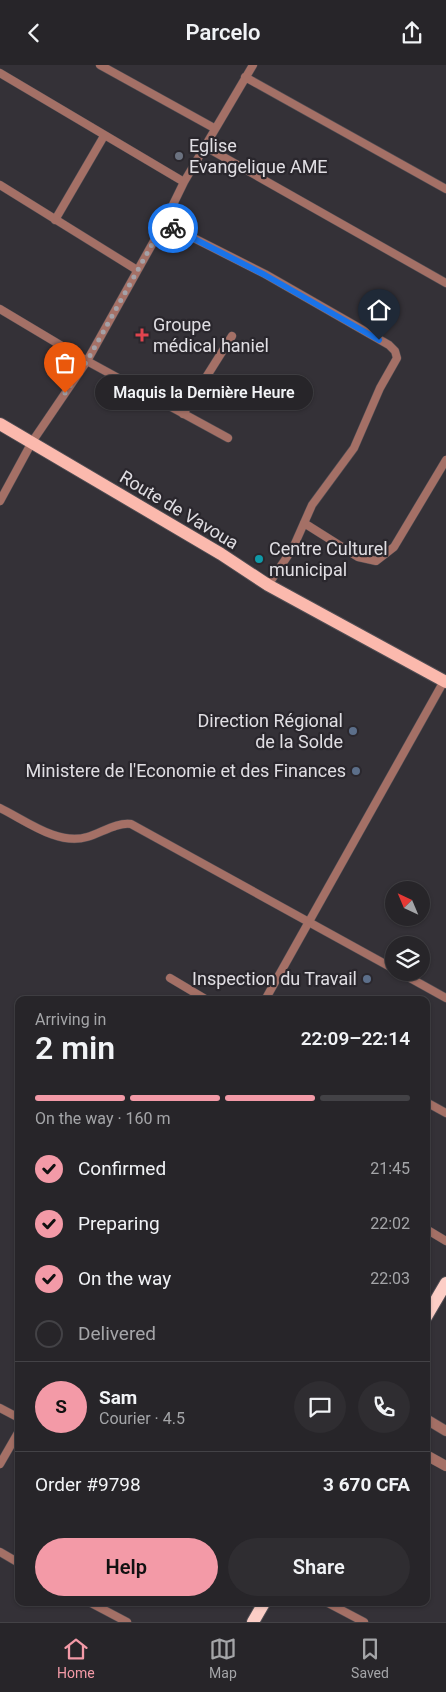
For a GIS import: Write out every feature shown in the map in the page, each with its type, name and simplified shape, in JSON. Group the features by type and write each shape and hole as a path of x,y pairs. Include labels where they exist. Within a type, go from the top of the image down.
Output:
{"highway":[{"path":"430,1310 446,1283"},
{"path":"253,1622 262,1606"}],"main road":[{"name":"Route de Vavoua","path":"0,424 221,554 268,585 445,681"}],"street":[{"path":"100,65 214,128"},
{"path":"0,501 32,442 87,361 164,223 214,128 253,65"},
{"path":"0,73 184,182"},
{"path":"245,77 446,189"},
{"path":"56,220 104,136"},
{"path":"204,146 446,283"},
{"path":"0,185 137,269"},
{"path":"164,223 265,275 389,345 395,351 397,358 380,388 354,448 312,505 293,547 268,585"},
{"path":"0,309 87,361 228,438"},
{"path":"183,414 232,336"},
{"path":"304,523 358,557 376,561 394,547 446,460"},
{"path":"266,996 445,681"},
{"path":"0,808 50,833 76,840 123,823 131,824 385,964"},
{"path":"170,978 200,996"},
{"path":"415,981 446,998"},
{"path":"430,1104 446,1113"},
{"path":"430,1231 446,1241"},
{"path":"0,1408 15,1416"},
{"path":"430,1421 446,1431"},
{"path":"0,1464 15,1438"},
{"path":"430,1457 446,1466"},
{"path":"0,1552 15,1561"},
{"path":"97,1606 127,1622"},
{"path":"334,1606 364,1622"}],"way so far":[{"path":"65,393 87,361 164,223 173,228"}],"place":[{"name":"Eglise Evangelique AME","path":"179,156"},
{"name":"Groupe médical haniel","path":"142,335"},
{"name":"Maquis la Dernière Heure","path":"65,393"},
{"name":"Centre Culturel municipal","path":"259,559"},
{"name":"Direction Régional de la Solde","path":"353,731"},
{"name":"Ministere de l'Economie et des Finances","path":"356,771"},
{"name":"Inspection du Travail","path":"367,979"}],"route":[{"path":"173,228 265,275 379,340"}]}
